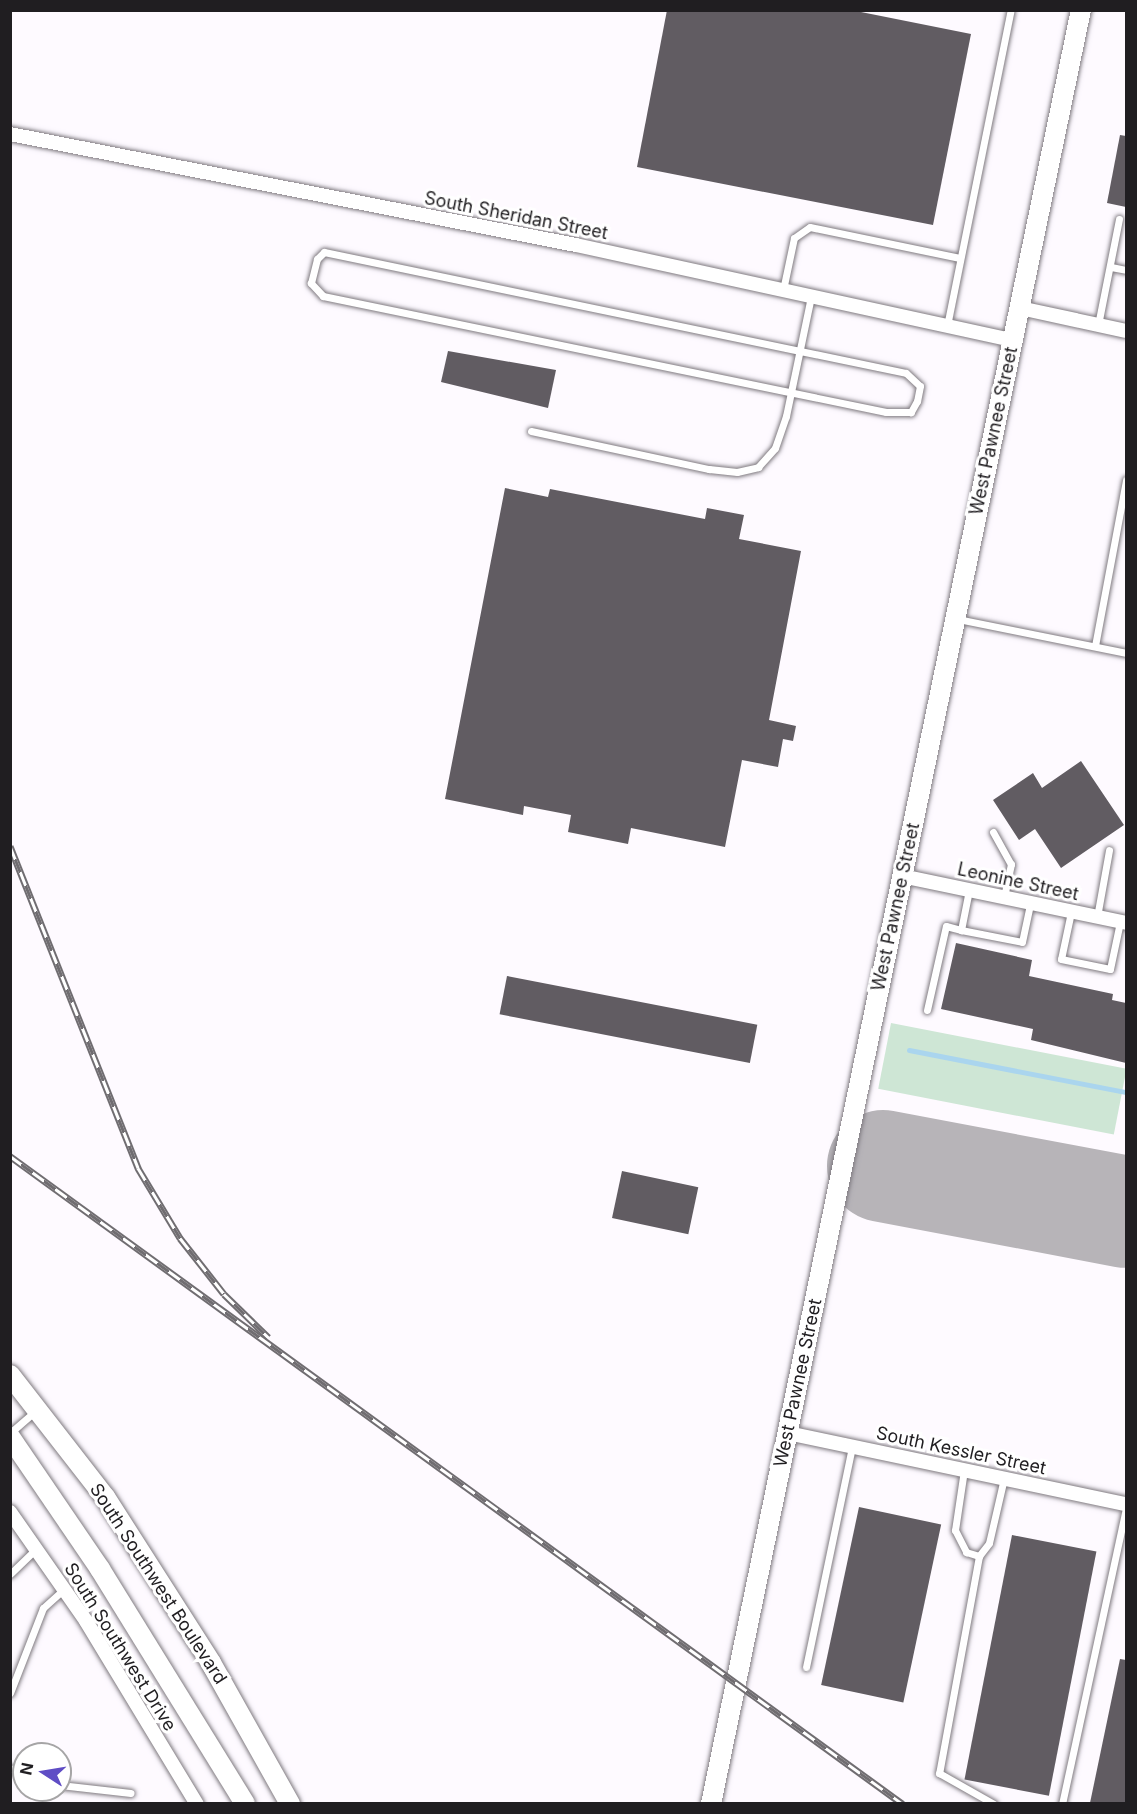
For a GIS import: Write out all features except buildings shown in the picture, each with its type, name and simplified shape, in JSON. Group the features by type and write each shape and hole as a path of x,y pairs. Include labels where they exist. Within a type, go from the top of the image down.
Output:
{"main road":[{"name":"West Pawnee Street","path":"711,1803 1081,10"},
{"name":"South Southwest Boulevard","path":"10,1375 111,1507 211,1663 290,1803"},
{"path":"10,1435 100,1569 245,1803"}],"street":[{"name":"South Sheridan Street","path":"10,134 783,290 1013,340"},
{"path":"1020,308 1126,331"},
{"name":"Leonine Street","path":"902,876 1123,923"},
{"name":"South Kessler Street","path":"788,1433 1126,1504"},
{"name":"South Southwest Drive","path":"11,1515 64,1589 196,1803"}],"lane":[{"path":"947,326 1011,10"},
{"path":"1098,325 1119,219"},
{"path":"783,290 794,238 810,227 960,258"},
{"path":"324,252 336,252 800,350 906,373 920,386 917,401 911,412 893,413 323,296 311,283 313,272 324,252"},
{"path":"1111,267 1126,270"},
{"path":"531,431 736,472 758,467 775,448 791,391 811,296"},
{"path":"1095,646 1126,480"},
{"path":"956,619 1126,652"},
{"path":"993,832 1011,864 1004,898"},
{"path":"1097,917 1109,850"},
{"path":"961,930 969,890"},
{"path":"927,1010 946,927 1022,942 1030,903"},
{"path":"1071,912 1061,959 1070,961 1110,969 1123,923"},
{"path":"10,1435 37,1409"},
{"path":"806,1667 852,1446"},
{"path":"964,1470 955,1530 966,1552 979,1556"},
{"path":"993,1803 939,1773 979,1556 989,1543 1004,1478"},
{"path":"1062,1803 1126,1509"},
{"path":"10,1574 36,1549"},
{"path":"10,1694 43,1608 64,1589"},
{"path":"72,1786 131,1793"}],"green space":[{"path":"891,1023 1126,1069 1114,1135 878,1089"}],"waterway":[{"path":"909,1050 1126,1092"}],"runway":[{"path":"883,1166 1126,1212"}],"railway":[{"path":"10,846 138,1168 180,1238 224,1294 268,1337"},
{"path":"10,1156 903,1804"}]}
